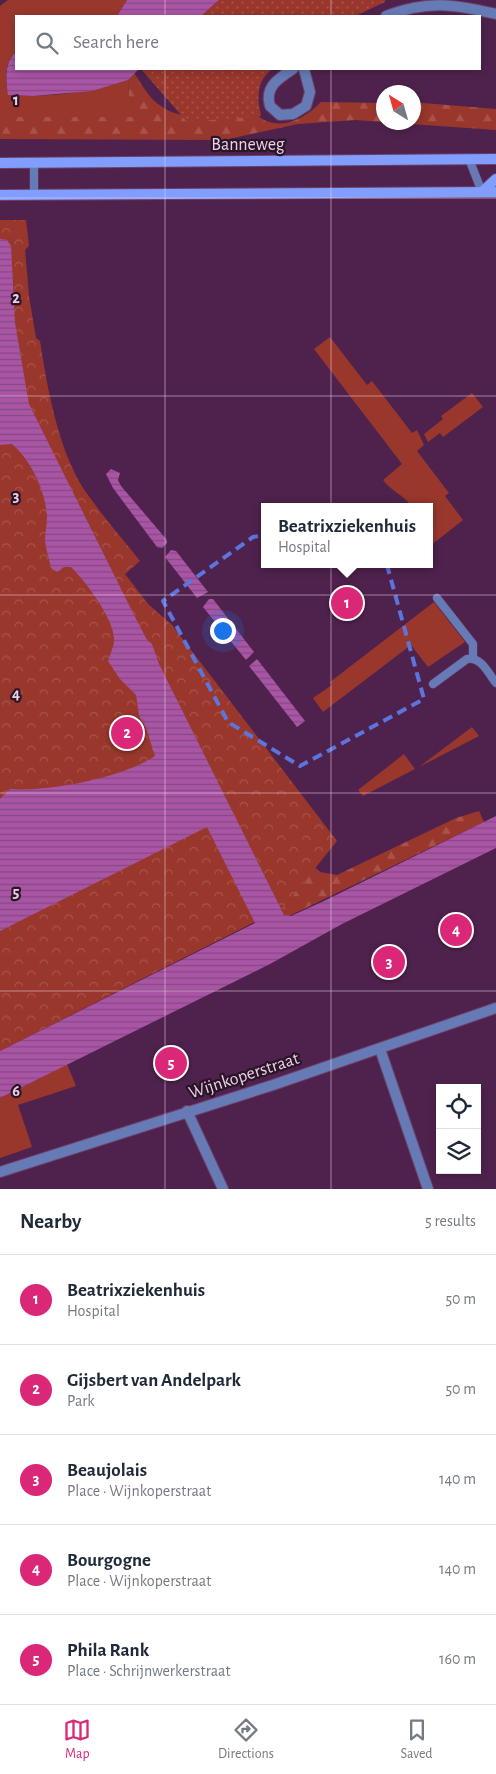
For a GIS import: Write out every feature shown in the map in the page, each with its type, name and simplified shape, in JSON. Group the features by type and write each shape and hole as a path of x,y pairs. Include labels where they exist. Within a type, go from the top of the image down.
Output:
{"main road":[{"name":"Banneweg","path":"0,163 496,158"},
{"path":"482,192 496,179"},
{"path":"0,195 496,192"}],"street":[{"path":"389,15 412,6 427,3 443,3 496,14"},
{"path":"292,70 275,81 268,94 270,106 280,115 293,114 300,111 309,99 310,92 304,70"},
{"name":"Wijnkoperstraat","path":"0,1172 380,1049 496,1008"},
{"path":"380,1049 428,1189"},
{"path":"187,1111 223,1189"}],"lane":[{"path":"469,159 482,192"},
{"path":"34,163 34,195"},
{"path":"437,598 473,644 473,658"},
{"path":"433,684 467,659 473,658 478,660 496,683"}],"highlighted area":[{"path":"374,518 424,699 300,766 228,722 163,601 253,537"}],"green space":[{"path":"8,0 127,0 118,15 15,15 15,53 7,66 7,83 9,95 40,96 84,91 128,80 129,97 142,117 0,117 0,6"},
{"path":"219,0 385,0 385,2 357,15 202,15"},
{"path":"142,70 271,70 260,85 259,102 261,116 187,122"},
{"path":"134,73 157,103 171,112 182,115 217,115 251,108 259,116 276,124 286,123 304,116 321,102 376,103 376,121 355,120 298,124 224,140 0,139 0,117 141,117 129,97 128,80"},
{"path":"421,103 496,109 496,130 421,125"},
{"path":"0,220 26,220 29,246 25,250 29,296 36,338 40,341 46,378 60,436 74,472 83,488 140,561 125,574 148,604 172,625 337,841 284,907 0,1051"},
{"path":"330,337 367,385 372,381 412,433 417,430 424,445 417,451 449,493 445,496 463,520 433,544 433,503 408,503 383,480 402,464 314,349"},
{"path":"472,393 483,407 443,437 440,433 428,442 424,434 443,419 441,416"},
{"path":"434,602 465,642 428,667 411,645 323,712 313,698 332,685 330,682"},
{"path":"472,727 479,736 419,767"},
{"path":"404,754 415,769 363,796 358,790"},
{"path":"479,811 484,822 287,917 284,915 255,855 298,850 320,872 337,875 456,818"},
{"path":"67,1064 76,1086 18,1105 32,1147 0,1158 0,1098"}],"shaded area":[{"path":"127,0 219,0 202,15 118,15"},
{"path":"15,53 15,70 138,70 128,80 92,91 33,96 8,95 6,77 9,61"},
{"path":"0,239 7,240 11,246 15,323 29,404 133,613 147,640 152,644 159,664 284,915 291,916 324,901 496,816 496,848 342,924 270,964 0,1098 0,1051 255,923 207,827 0,931 0,799 10,789 44,788 84,782 124,771 155,756 146,728 139,716 136,695 120,679 108,661 114,642 113,633 105,613 92,592 71,567 64,567 57,572 51,568 45,541 46,507 36,477 25,459 12,444 0,445"},
{"path":"111,469 120,473 118,480 121,486 167,540 167,543 162,548 157,547 113,488 106,474"},
{"path":"171,550 176,551 208,592 197,598 165,557"},
{"path":"209,599 213,599 254,652 246,660 203,607"},
{"path":"257,659 305,721 297,727 249,666"}],"place":[{"name":"Beatrixziekenhuis","path":"347,603"},
{"name":"Gijsbert van Andelpark","path":"127,733"},
{"name":"Bourgogne","path":"456,930"},
{"name":"Beaujolais","path":"389,962"},
{"name":"Phila Rank","path":"171,1063"}]}
